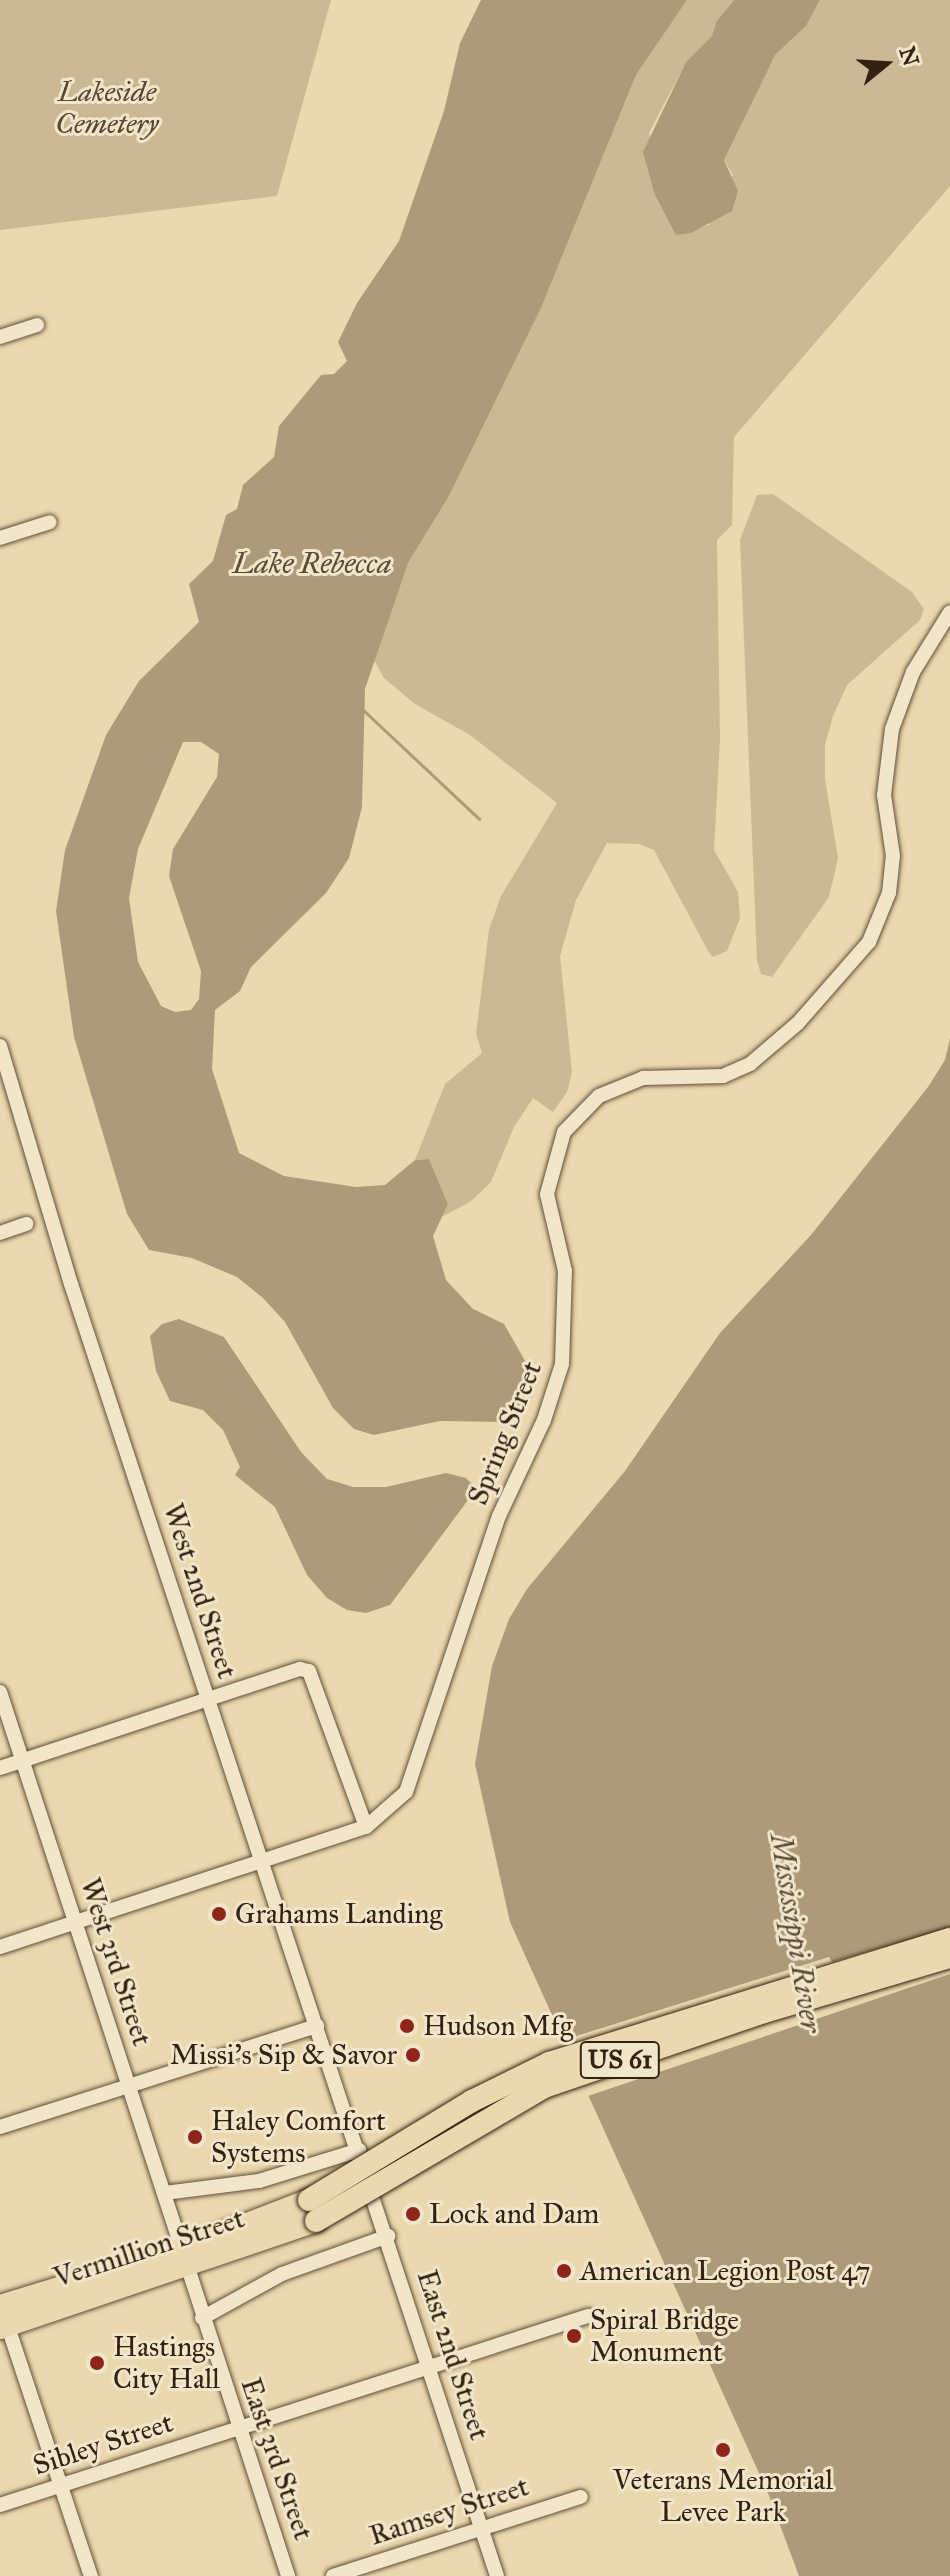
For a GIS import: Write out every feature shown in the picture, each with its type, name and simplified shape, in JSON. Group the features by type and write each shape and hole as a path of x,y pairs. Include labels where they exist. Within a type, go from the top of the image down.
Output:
{"highway":[{"name":"US 61","path":"312,2210 472,2101 549,2063 950,1939"},
{"name":"US 61","path":"312,2210 544,2087 764,2012 950,1957"},
{"name":"Vermillion Street","path":"3,2320 185,2258 312,2210"}],"street":[{"path":"0,337 37,325"},
{"path":"0,538 50,522"},
{"name":"Spring Street","path":"0,1947 366,1827 406,1792 418,1767 499,1516 544,1420 562,1364 565,1271 547,1194 564,1132 599,1096 643,1078 723,1076 750,1064 798,1023 869,942 891,881 893,856 884,795 892,729 913,672 950,612"},
{"name":"West 2nd Street","path":"0,1046 71,1284 359,2150"},
{"path":"0,1233 26,1224"},
{"path":"0,1768 300,1669 309,1671 366,1827"},
{"name":"West 3rd Street","path":"0,1692 185,2258"},
{"path":"0,2127 317,2026"},
{"name":"Vermillion Street","path":"165,2193 259,2181 359,2150"},
{"name":"East 2nd Street","path":"359,2150 497,2576"},
{"path":"202,2318 282,2274 388,2236"},
{"name":"East 3rd Street","path":"185,2258 288,2576"},
{"name":"Sibley Street","path":"0,2505 588,2316"},
{"path":"3,2320 91,2576"},
{"name":"Ramsey Street","path":"333,2576 581,2497"}],"green space":[{"name":"Lakeside Cemetery","path":"0,0 331,0 277,196 0,230"},
{"path":"687,0 734,0 716,22 712,36 686,62 649,133 676,235 709,225 733,175 724,160 763,78 775,55 806,26 820,0 950,0 950,186 734,437 732,525 717,540 720,740 714,850 738,892 740,918 727,951 713,957 708,951 654,850 639,844 607,843 576,900 560,956 572,1072 567,1092 553,1112 533,1098 514,1127 491,1182 470,1202 439,1218 448,1204 429,1159 415,1160 445,1084 482,1053 476,1034 489,929 501,896 557,803 470,735 415,704 384,678 373,658 408,563 449,496 541,308 636,75"},
{"path":"773,494 912,592 924,609 920,620 847,685 833,716 825,745 825,779 838,858 829,897 772,977 761,974 757,961 740,540 757,495"}],"water":[{"name":"Lake Rebecca","path":"481,0 687,0 636,75 541,308 449,496 408,563 365,689 362,807 349,858 326,893 251,967 240,991 215,1010 212,1069 239,1153 284,1176 356,1187 385,1185 415,1160 429,1159 448,1204 433,1236 446,1280 473,1309 504,1324 532,1373 534,1389 523,1410 506,1422 440,1421 374,1435 354,1429 333,1408 285,1322 263,1298 237,1277 192,1258 149,1250 127,1214 74,1037 56,911 65,850 106,735 139,681 199,622 189,584 213,561 226,515 237,509 243,485 274,457 279,426 321,375 334,374 347,361 338,342 357,303 399,241 444,111 460,43","holes":["183,742 201,742 219,754 217,777 173,849 169,876 201,971 199,999 191,1010 175,1012 161,1006 138,962 129,898 138,849"]},
{"path":"734,0 820,0 806,26 775,55 724,160 738,191 732,211 691,233 676,235 655,195 643,152 686,62 712,36 716,22"},
{"name":"Mississippi River","path":"950,1038 950,2576 799,2576 768,2493 510,1922 475,1764 492,1666 509,1619 527,1589 625,1471 720,1333 811,1235 928,1087 945,1060"},
{"path":"179,1319 224,1337 301,1452 327,1479 353,1487 386,1487 446,1473 466,1478 480,1492 471,1496 390,1605 366,1613 347,1610 327,1598 307,1575 275,1507 235,1475 240,1467 223,1430 203,1410 170,1401 156,1371 150,1336 162,1324"}],"pier":[{"path":"950,1928 950,1974 582,2098 557,2042 829,1957 832,1962"}],"waterway":[{"path":"361,708 479,819"}],"place":[{"name":"Grahams Landing","path":"219,1914"},
{"name":"Hudson Mfg","path":"407,2026"},
{"name":"Missi’s Sip & Savor","path":"413,2055"},
{"name":"Haley Comfort Systems","path":"195,2137"},
{"name":"Lock and Dam","path":"413,2214"},
{"name":"American Legion Post 47","path":"564,2271"},
{"name":"Spiral Bridge Monument","path":"574,2336"},
{"name":"Hastings City Hall","path":"97,2363"},
{"name":"Veterans Memorial Levee Park","path":"723,2450"}]}
